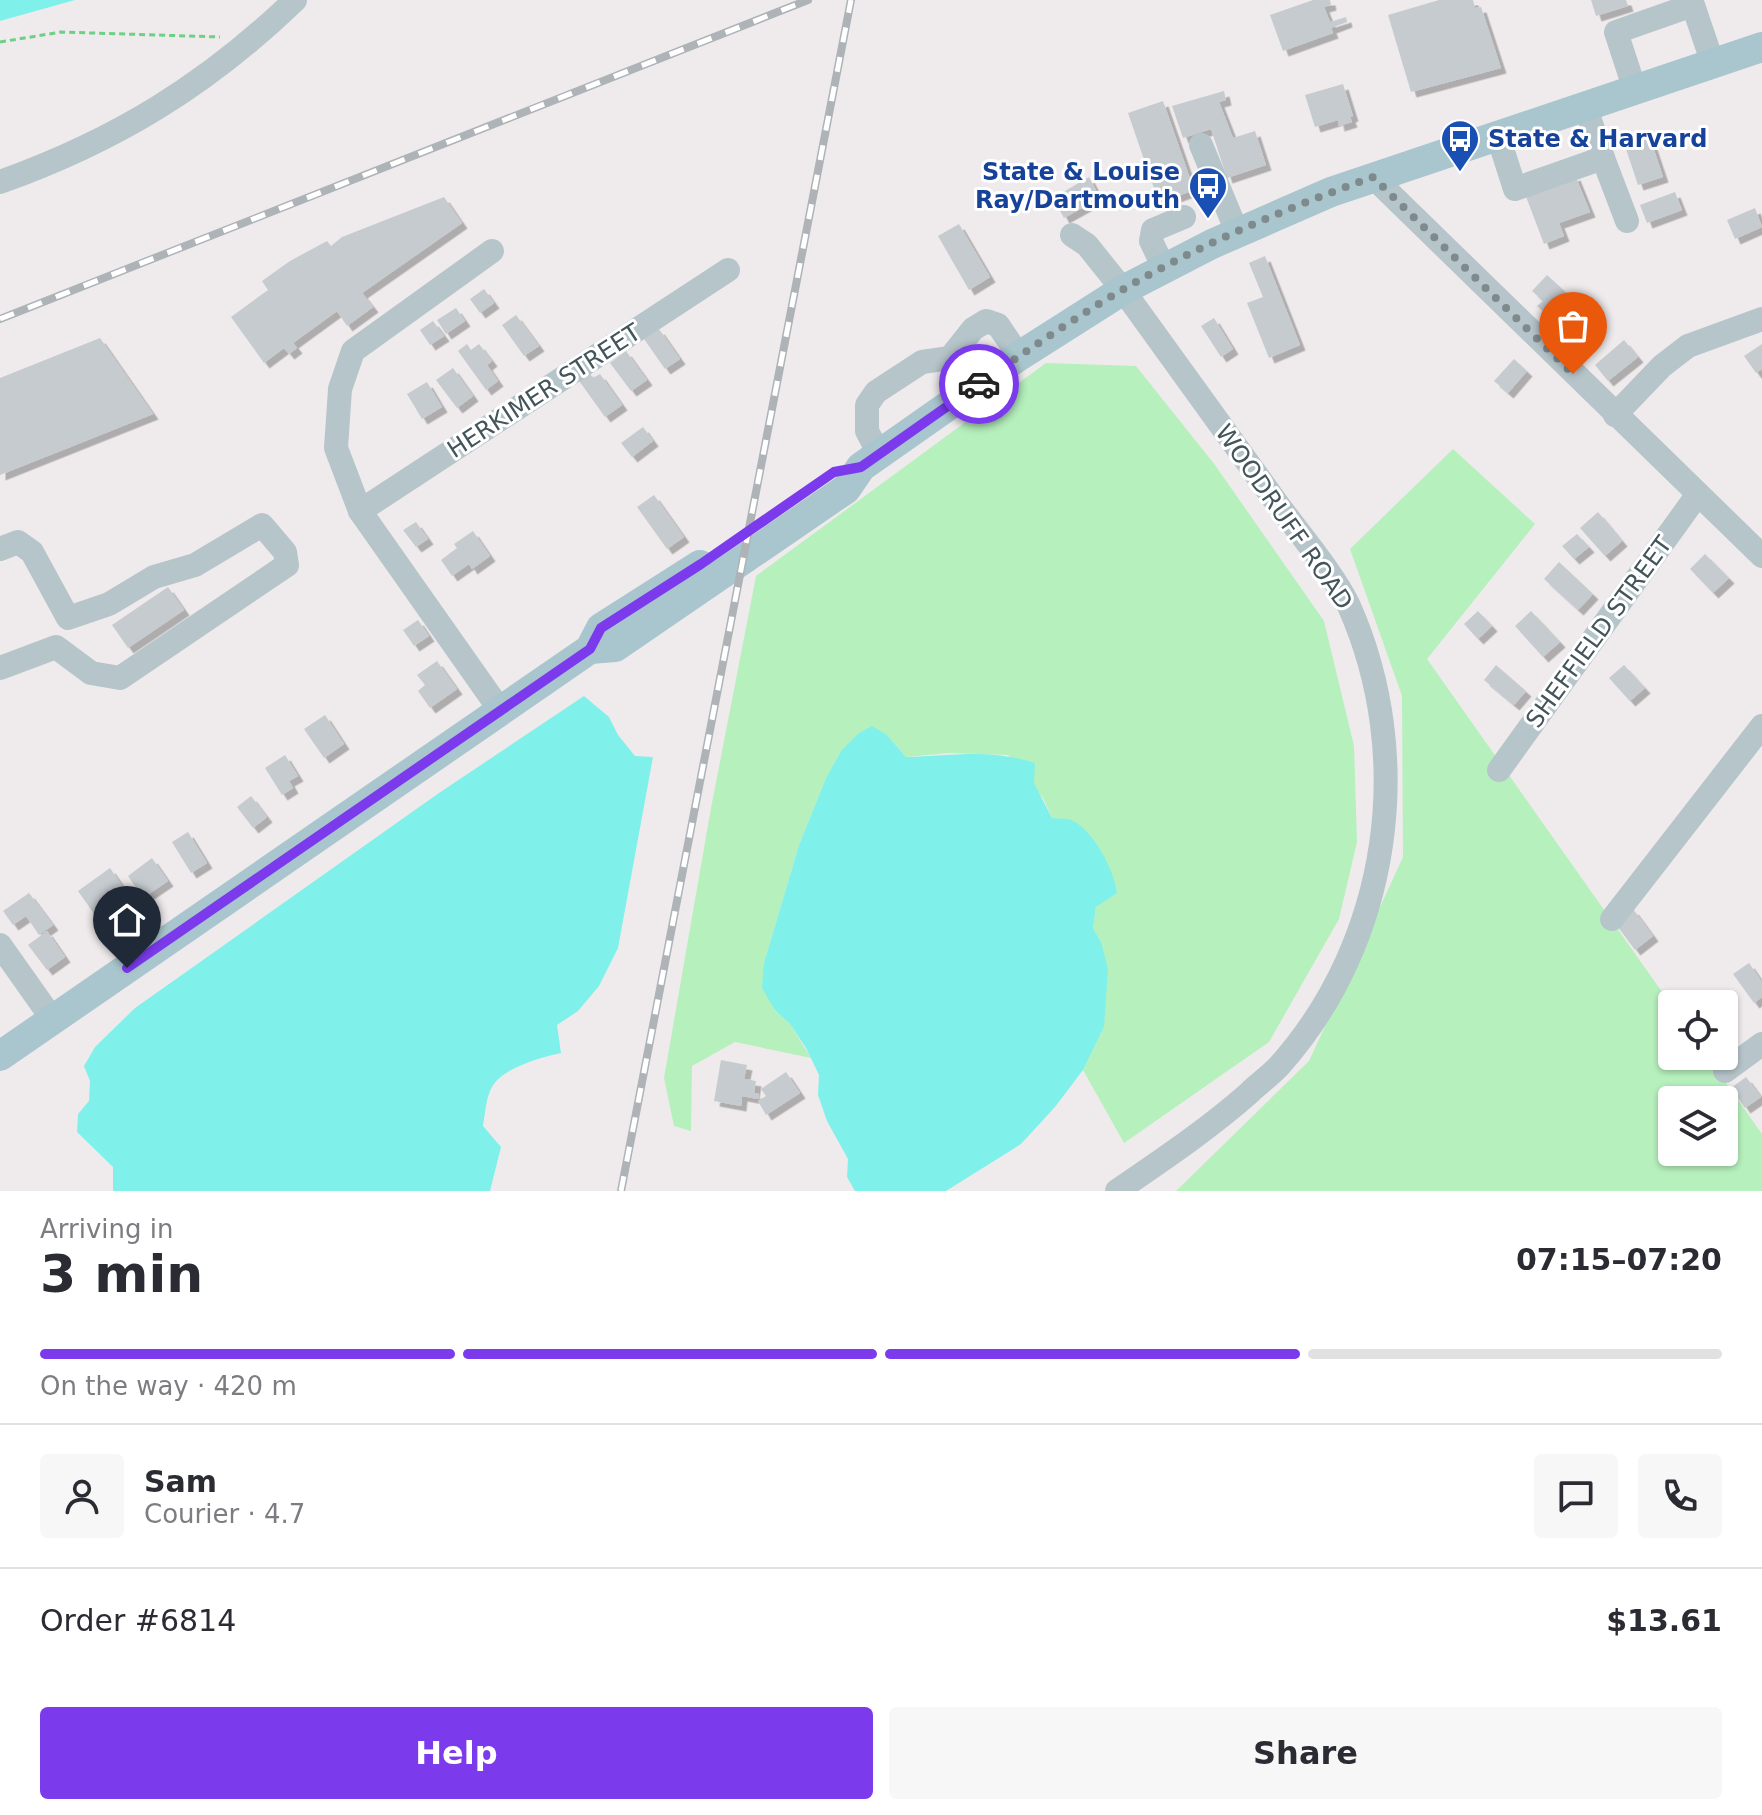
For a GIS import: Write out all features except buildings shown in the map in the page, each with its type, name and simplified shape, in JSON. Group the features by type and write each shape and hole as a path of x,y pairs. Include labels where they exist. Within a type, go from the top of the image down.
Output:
{"main road":[{"path":"0,1056 590,649 601,628 701,564 834,472 870,461 1019,356 1123,290 1237,232 1373,177 1762,47"}],"street":[{"path":"0,182 85,149 152,113 219,67 295,0"},
{"path":"1635,90 1616,32 1693,5 1713,64"},
{"path":"1585,106 1627,221"},
{"path":"1498,136 1515,189 1603,158"},
{"path":"1201,145 1237,232"},
{"path":"1373,177 1762,556"},
{"path":"1164,268 1151,241 1153,230 1184,217"},
{"name":"WOODRUFF ROAD","path":"1072,235 1087,245 1123,290 1348,604 1379,696 1386,759 1384,819 1377,876 1355,945 1327,1003 1279,1067 1211,1126 1117,1191"},
{"path":"492,251 353,351 340,389 336,448 360,511 500,710"},
{"name":"HERKIMER STREET","path":"360,511 728,270"},
{"path":"1615,415 1662,366 1688,346 1762,319"},
{"path":"870,461 867,405 876,392 922,362 950,358 973,329 986,321 998,325 1019,356"},
{"path":"950,358 971,389"},
{"name":"SHEFFIELD STREET","path":"1499,770 1698,494"},
{"path":"0,668 56,647 68,618 109,604 154,577 195,565 262,525 285,552 287,565 120,678 91,673 56,647"},
{"path":"0,549 18,542 32,552 68,618"},
{"path":"1612,919 1762,726"},
{"path":"0,945 53,1020"},
{"path":"1725,1071 1762,1044"}],"path":[{"path":"0,42 61,32 226,38"}],"green space":[{"path":"1046,363 1136,366 1215,465 1324,621 1354,746 1357,842 1339,919 1269,1042 1124,1143 1083,1070 1104,1027 1101,942 1093,928 1096,907 1104,900 1052,818 1043,798 1008,755 949,753 906,757 887,735 841,751 826,778 799,845 764,963 775,1010 790,1024 811,1058 735,1042 692,1066 691,1131 674,1126 664,1078 711,808 756,576"},
{"path":"1453,449 1535,524 1427,659 1661,990 1658,990 1658,1070 1717,1070 1728,1086 1658,1086 1658,1166 1738,1166 1738,1100 1762,1134 1762,1191 1176,1191 1309,1061 1403,857 1402,696 1350,549"}],"water":[{"path":"0,0 75,0 0,21"},
{"path":"584,696 609,717 618,735 635,756 653,757 618,948 599,986 578,1011 557,1025 561,1053 513,1069 492,1087 483,1126 501,1147 490,1191 113,1191 113,1167 77,1132 78,1114 89,1101 90,1081 84,1066 95,1047 135,1008 439,793"},
{"path":"872,726 887,735 906,757 985,754 1035,763 1034,783 1052,818 1071,820 1095,841 1112,873 1117,893 1096,907 1093,928 1101,942 1108,969 1104,1027 1083,1070 1021,1144 946,1191 855,1191 847,1177 848,1159 827,1121 818,1095 819,1075 806,1048 790,1024 775,1010 762,988 764,963 799,845 826,778 841,751 859,733"}],"railway":[{"path":"0,319 808,0"},
{"path":"621,1191 851,0"}],"way so far":[{"path":"979,384 1148,276 1237,232 1373,177 1573,374"}],"place":[{"name":"State & Harvard","path":"1460,173"},
{"name":"State & Louise Ray/Dartmouth","path":"1208,220"}],"route":[{"path":"127,968 590,649 601,628 701,564 834,472 861,467 979,384"}]}
